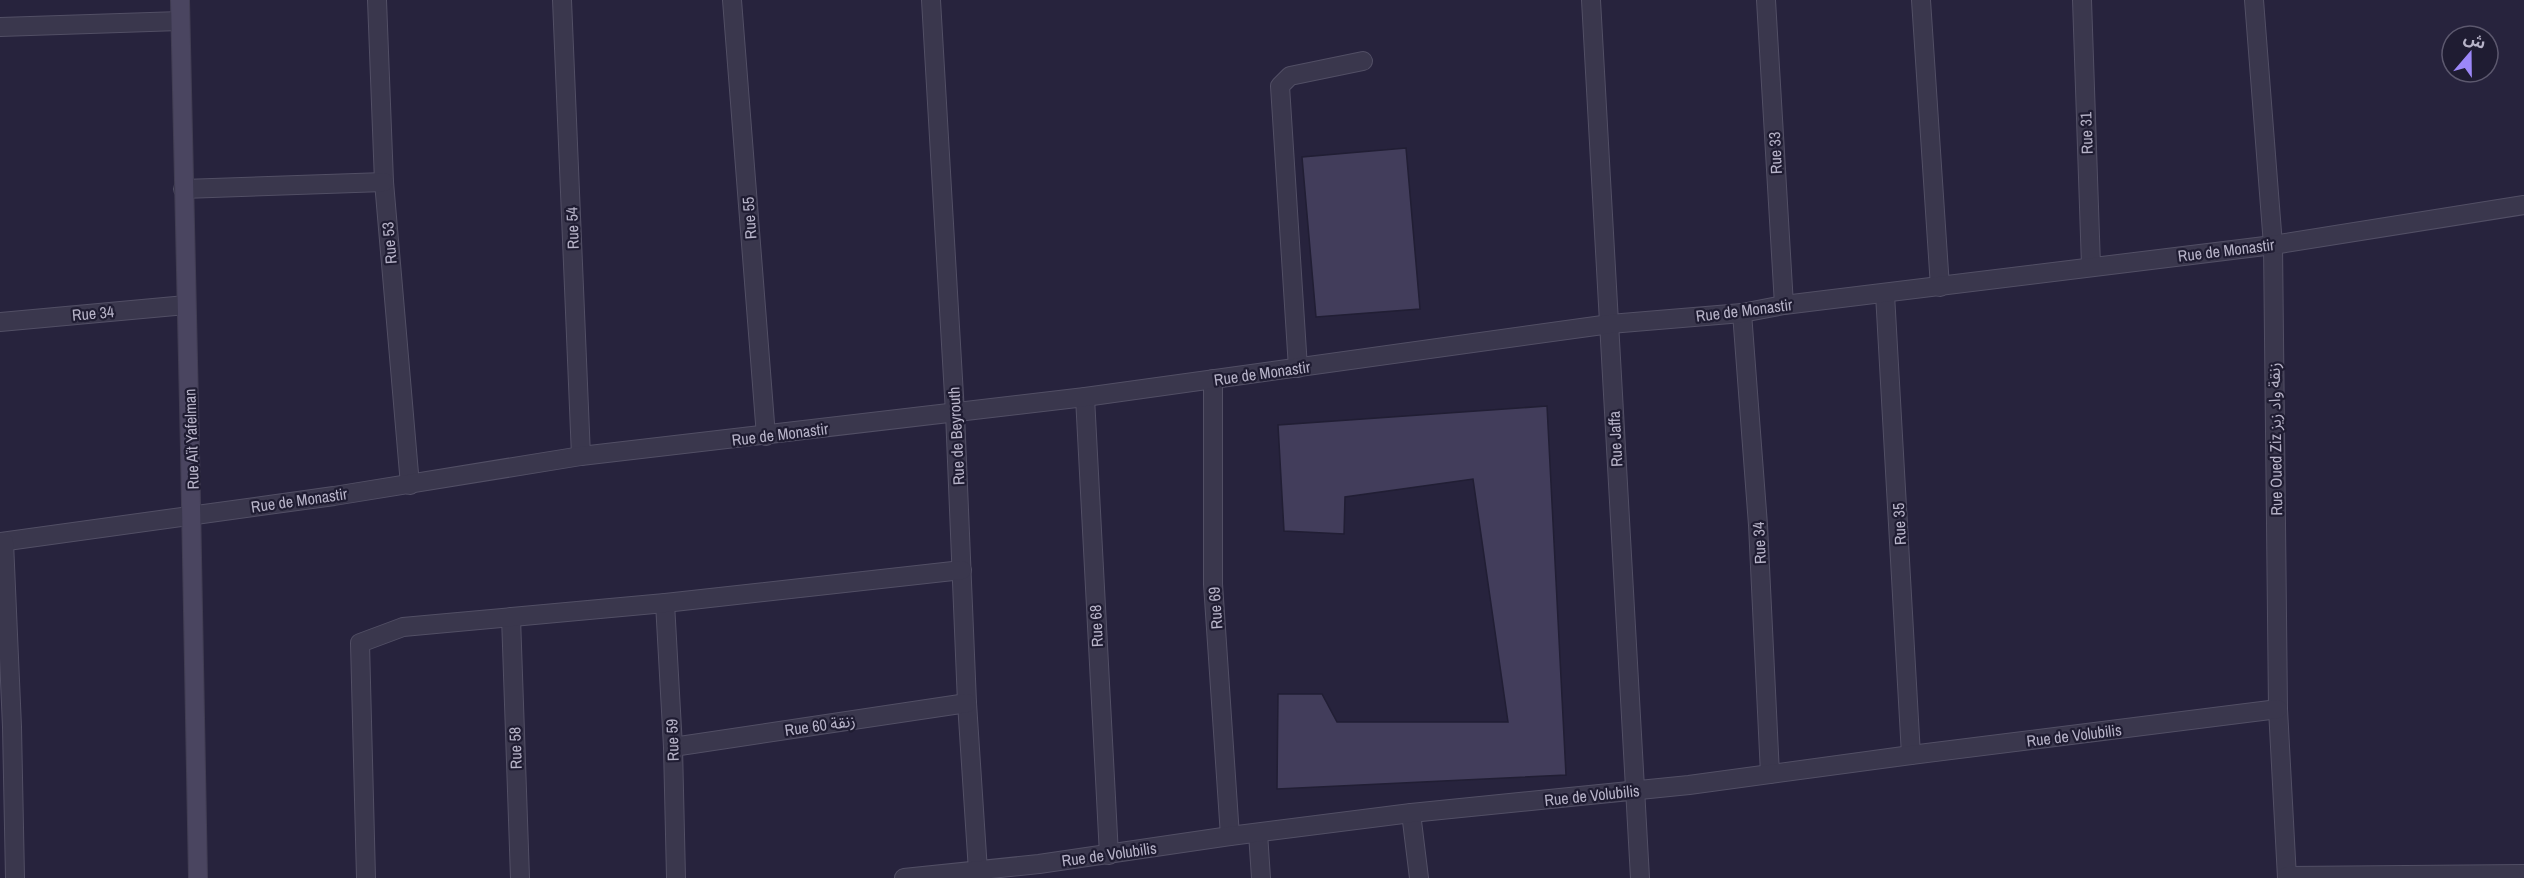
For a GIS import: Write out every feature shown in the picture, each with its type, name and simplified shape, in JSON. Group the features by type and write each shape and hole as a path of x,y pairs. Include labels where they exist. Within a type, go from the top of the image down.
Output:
{"street":[{"name":"Rue Aït Yafelman","path":"180,0 193,514 198,878"},
{"name":"Rue 53","path":"377,0 384,182 410,485"},
{"name":"Rue 54","path":"562,0 581,456"},
{"name":"Rue 55","path":"732,0 766,436"},
{"name":"Rue de Beyrouth","path":"931,0 955,413 967,703 978,871"},
{"name":"Rue Jaffa","path":"1591,0 1640,878"},
{"name":"Rue 33","path":"1766,0 1784,305"},
{"path":"1921,0 1940,287"},
{"name":"Rue 31","path":"2082,0 2091,266"},
{"name":"Rue Oued Ziz زنقة واد زيز","path":"2254,0 2273,245 2278,709 2287,877"},
{"path":"0,27 180,21"},
{"path":"1298,368 1280,86 1290,76 1363,61"},
{"path":"183,189 384,182"},
{"name":"Rue de Monastir","path":"2,542 410,485 581,456 1085,397 1610,324 1742,313 1784,305 2273,245 2524,205"},
{"name":"Rue 35","path":"1885,294 1911,754"},
{"name":"Rue 34","path":"0,322 186,305"},
{"name":"Rue 34","path":"1742,313 1758,525 1770,774"},
{"name":"Rue 69","path":"1213,379 1213,584 1230,836"},
{"name":"Rue 68","path":"1085,397 1109,855"},
{"path":"2,542 12,727 15,878"},
{"path":"366,878 360,643 403,627 665,603 962,570"},
{"name":"Rue 59","path":"665,603 673,747 675,878"},
{"name":"Rue 58","path":"511,617 520,878"},
{"name":"Rue 60 زنقة","path":"673,747 967,703"},
{"name":"Rue de Volubilis","path":"904,878 978,871 1040,871 1109,855 1230,836 1411,813 1689,786 1911,754 2278,709"},
{"path":"1411,813 1419,878"},
{"path":"1258,833 1261,878"},
{"path":"2287,877 2524,874"}],"building":[{"path":"1406,148 1420,309 1316,317 1302,157"},
{"path":"1547,406 1566,775 1277,789 1278,694 1322,694 1337,722 1508,722 1473,479 1345,497 1344,534 1284,531 1278,425"}]}
